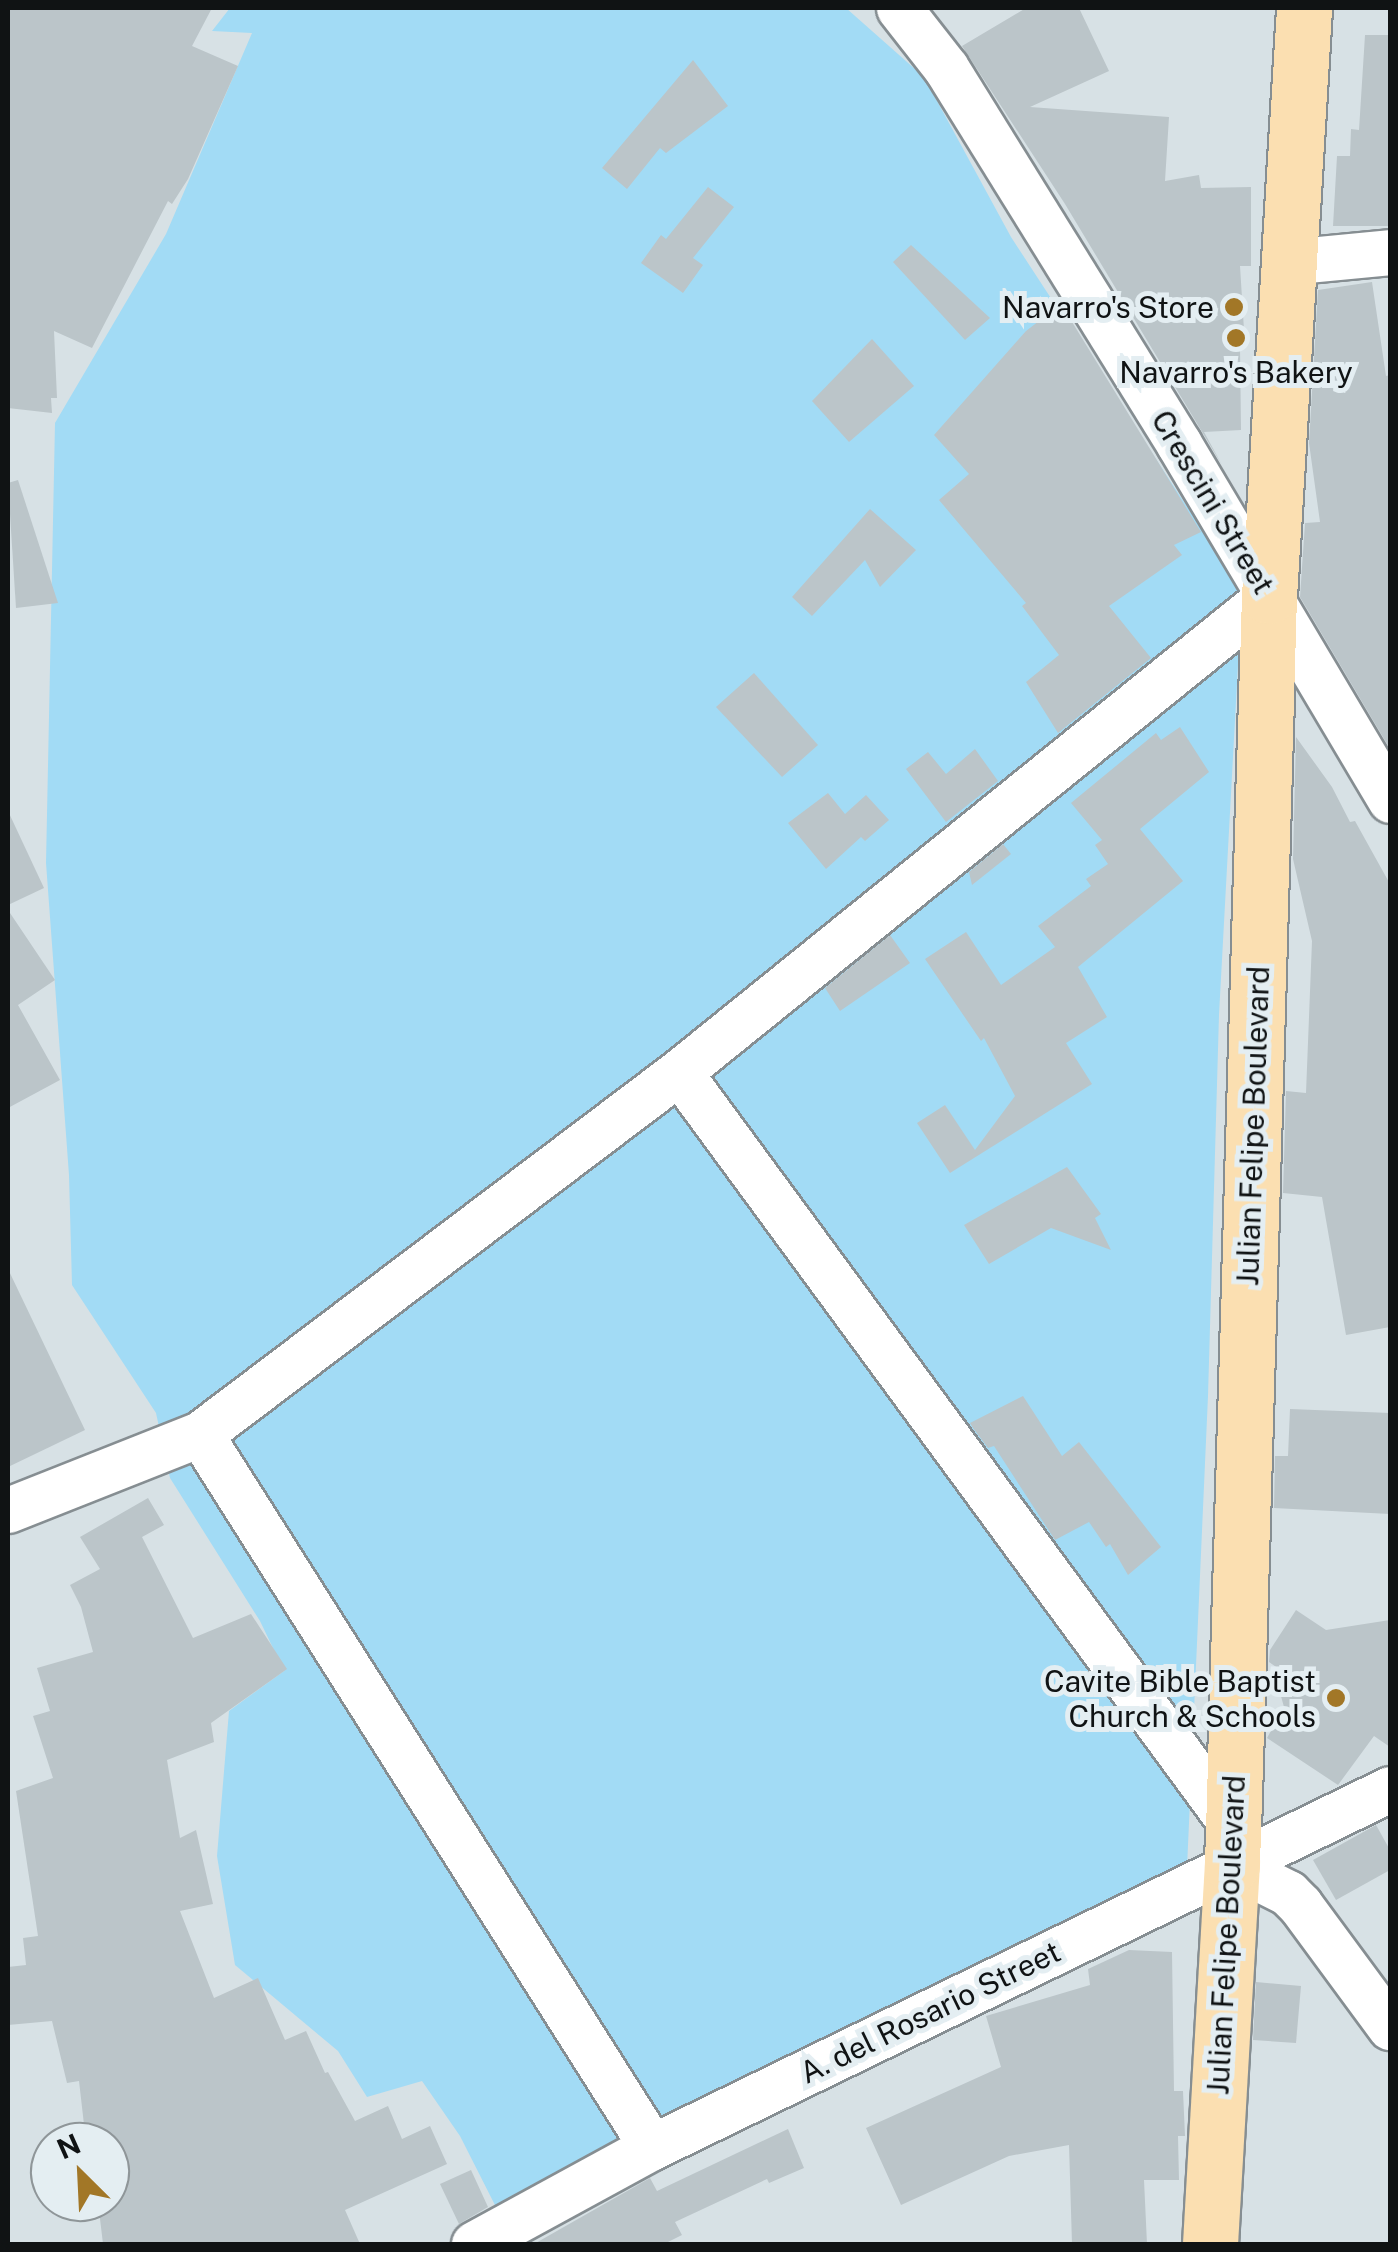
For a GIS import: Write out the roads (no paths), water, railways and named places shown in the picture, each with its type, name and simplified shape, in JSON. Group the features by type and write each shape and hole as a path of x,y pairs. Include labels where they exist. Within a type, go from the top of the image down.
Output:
{"main road":[{"name":"Julian Felipe Boulevard","path":"1210,2244 1232,1846 1269,596 1304,8"}],"street":[{"name":"Crescini Street","path":"919,17 1390,800"},
{"path":"1287,262 1390,252"},
{"path":"8,1510 200,1434 679,1072 1269,596"},
{"path":"679,1072 1232,1846 1300,1904 1390,2028"},
{"path":"200,1434 652,2147"},
{"name":"A. del Rosario Street","path":"474,2244 652,2147 1232,1846 1390,1789"}],"place":[{"name":"Navarro's Store","path":"1234,307"},
{"name":"Navarro's Bakery","path":"1236,338"},
{"name":"Cavite Bible Baptist Church & Schools","path":"1336,1698"}]}
